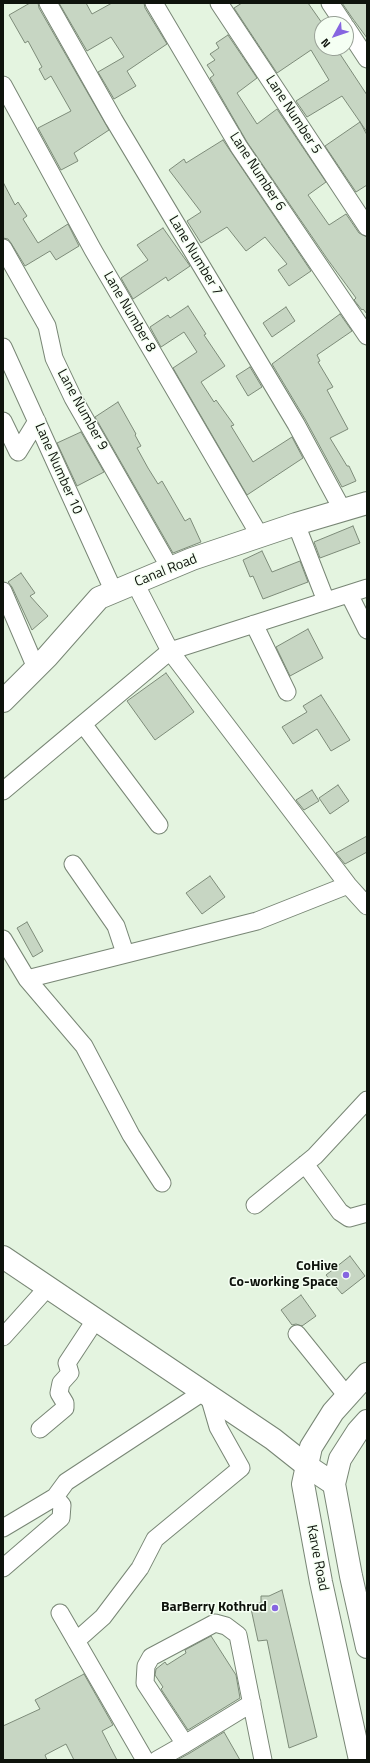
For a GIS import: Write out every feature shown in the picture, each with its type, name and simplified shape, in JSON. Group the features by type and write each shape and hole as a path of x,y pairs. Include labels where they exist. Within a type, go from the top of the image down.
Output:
{"street":[{"name":"Lane Number 7","path":"48,3 114,120 296,424 342,509"},
{"name":"Lane Number 6","path":"154,3 239,147 367,336"},
{"name":"Lane Number 5","path":"219,3 367,227"},
{"path":"330,3 339,16"},
{"path":"354,39 367,59"},
{"name":"Lane Number 8","path":"3,85 93,250 260,536"},
{"name":"Lane Number 9","path":"3,248 47,326 54,358 73,398 170,568"},
{"name":"Lane Number 10","path":"3,347 114,592"},
{"path":"3,421 18,452 37,422"},
{"name":"Canal Road","path":"3,701 36,668 99,598 170,568 260,536 342,509 367,503"},
{"path":"296,524 326,601"},
{"path":"135,583 170,651 348,885 367,906"},
{"path":"3,791 170,651 367,588"},
{"path":"3,591 36,668"},
{"path":"349,594 367,630"},
{"path":"254,624 287,692"},
{"path":"83,724 159,825"},
{"path":"73,864 116,926 126,954"},
{"path":"27,979 257,921 348,885"},
{"path":"3,939 27,979 84,1046 131,1135 162,1183"},
{"path":"254,1205 315,1156 367,1100"},
{"path":"305,1164 340,1212 350,1218 367,1213"},
{"path":"3,1257 273,1439 307,1466 334,1484"},
{"path":"3,1336 48,1287"},
{"path":"40,1429 65,1408 65,1403 59,1393 61,1383 70,1373 67,1363 96,1319"},
{"path":"297,1334 347,1396"},
{"name":"Karve Road","path":"360,1760 321,1582 303,1484 311,1447 333,1412 367,1374"},
{"path":"3,1528 56,1497 66,1482 206,1394"},
{"path":"76,1641 103,1616 140,1568 155,1539 241,1468 218,1427 206,1394"},
{"path":"367,1421 358,1431 340,1459 334,1484 351,1576 367,1647"},
{"path":"3,1568 62,1518 62,1505 56,1497"},
{"path":"60,1613 145,1760"},
{"path":"185,1744 145,1683 146,1666 150,1657 215,1623 226,1626 238,1635 263,1760"},
{"path":"157,1760 252,1703"}],"building":[{"path":"30,3 38,3 39,8 109,130 74,153 78,161 61,170 38,128 71,111 51,76 45,80 39,69 42,67 28,41 25,43 9,15"},
{"path":"59,3 86,3 92,14 112,3 144,3 145,8 167,44 127,71 136,86 114,99 98,72 124,57 111,37 87,51"},
{"path":"242,3 308,3 317,16 314,16 314,55 311,50 277,73 234,8"},
{"path":"342,3 367,3 367,38 354,20 354,16 351,16"},
{"path":"228,35 257,78 237,93 257,124 277,109 326,182 308,195 329,225 346,214 359,233 367,237 367,314 354,300 356,298 247,142 210,78 214,75 207,65 215,60 210,54 219,48 216,43"},
{"path":"315,56 341,56 367,95 367,132 342,96 307,117 296,101 329,80"},
{"path":"360,122 367,135 367,185 356,192 325,146"},
{"path":"223,140 311,271 289,286 278,270 287,264 265,237 246,251 227,227 201,243 187,221 201,212 169,170 184,159 186,163"},
{"path":"3,182 15,205 18,202 27,216 23,219 38,243 68,224 79,246 56,260 50,251 25,266 8,239 3,238"},
{"path":"163,228 190,266 168,281 166,277 133,299 121,278 148,260 137,245"},
{"path":"188,306 206,334 204,335 225,366 201,382 214,402 216,400 234,425 231,426 253,462 292,437 303,458 247,495 173,368 197,352 184,332 161,347 150,327 168,315 170,318"},
{"path":"286,307 295,321 272,337 263,323"},
{"path":"340,314 352,331 317,355 320,361 318,362 333,387 327,390 348,429 330,438 347,466 349,466 356,481 342,487 305,419 272,364"},
{"path":"250,367 262,387 248,396 236,376"},
{"path":"118,402 136,434 135,435 141,446 137,448 148,468 158,484 162,481 185,521 190,518 201,542 173,553 95,417"},
{"path":"81,432 104,472 77,486 57,443"},
{"path":"353,526 360,543 320,558 314,542"},
{"path":"262,551 272,572 300,561 308,582 263,599 253,576 250,577 243,560"},
{"path":"21,573 35,593 30,596 48,616 32,630 12,587 8,582"},
{"path":"308,629 323,658 290,676 276,647"},
{"path":"166,673 194,712 155,740 127,701"},
{"path":"321,695 350,740 331,751 317,729 293,744 282,727 307,712 303,706"},
{"path":"338,785 349,801 330,814 319,798"},
{"path":"312,790 319,801 304,810 296,800"},
{"path":"367,836 367,852 345,864 336,853"},
{"path":"210,876 225,897 202,914 186,893"},
{"path":"27,922 43,951 33,957 17,928"},
{"name":"CoHive Co-working Space","path":"350,1256 365,1276 342,1294 326,1275"},
{"path":"301,1295 316,1316 302,1326 296,1324 292,1325 281,1310"},
{"path":"282,1590 317,1737 289,1748 267,1640 258,1641 250,1604 261,1603 261,1596 269,1596"},
{"path":"211,1636 236,1675 240,1698 188,1730 161,1689 163,1687 155,1675 156,1669 165,1662 167,1665 186,1653 185,1650"},
{"path":"84,1674 113,1725 102,1731 117,1760 74,1760 66,1744 45,1755 47,1760 3,1760 3,1726 40,1709 35,1700"},
{"path":"224,1732 240,1760 177,1760 190,1753"}],"place":[{"name":"CoHive Co-working Space","path":"346,1275"},
{"name":"BarBerry Kothrud","path":"275,1608"}]}
